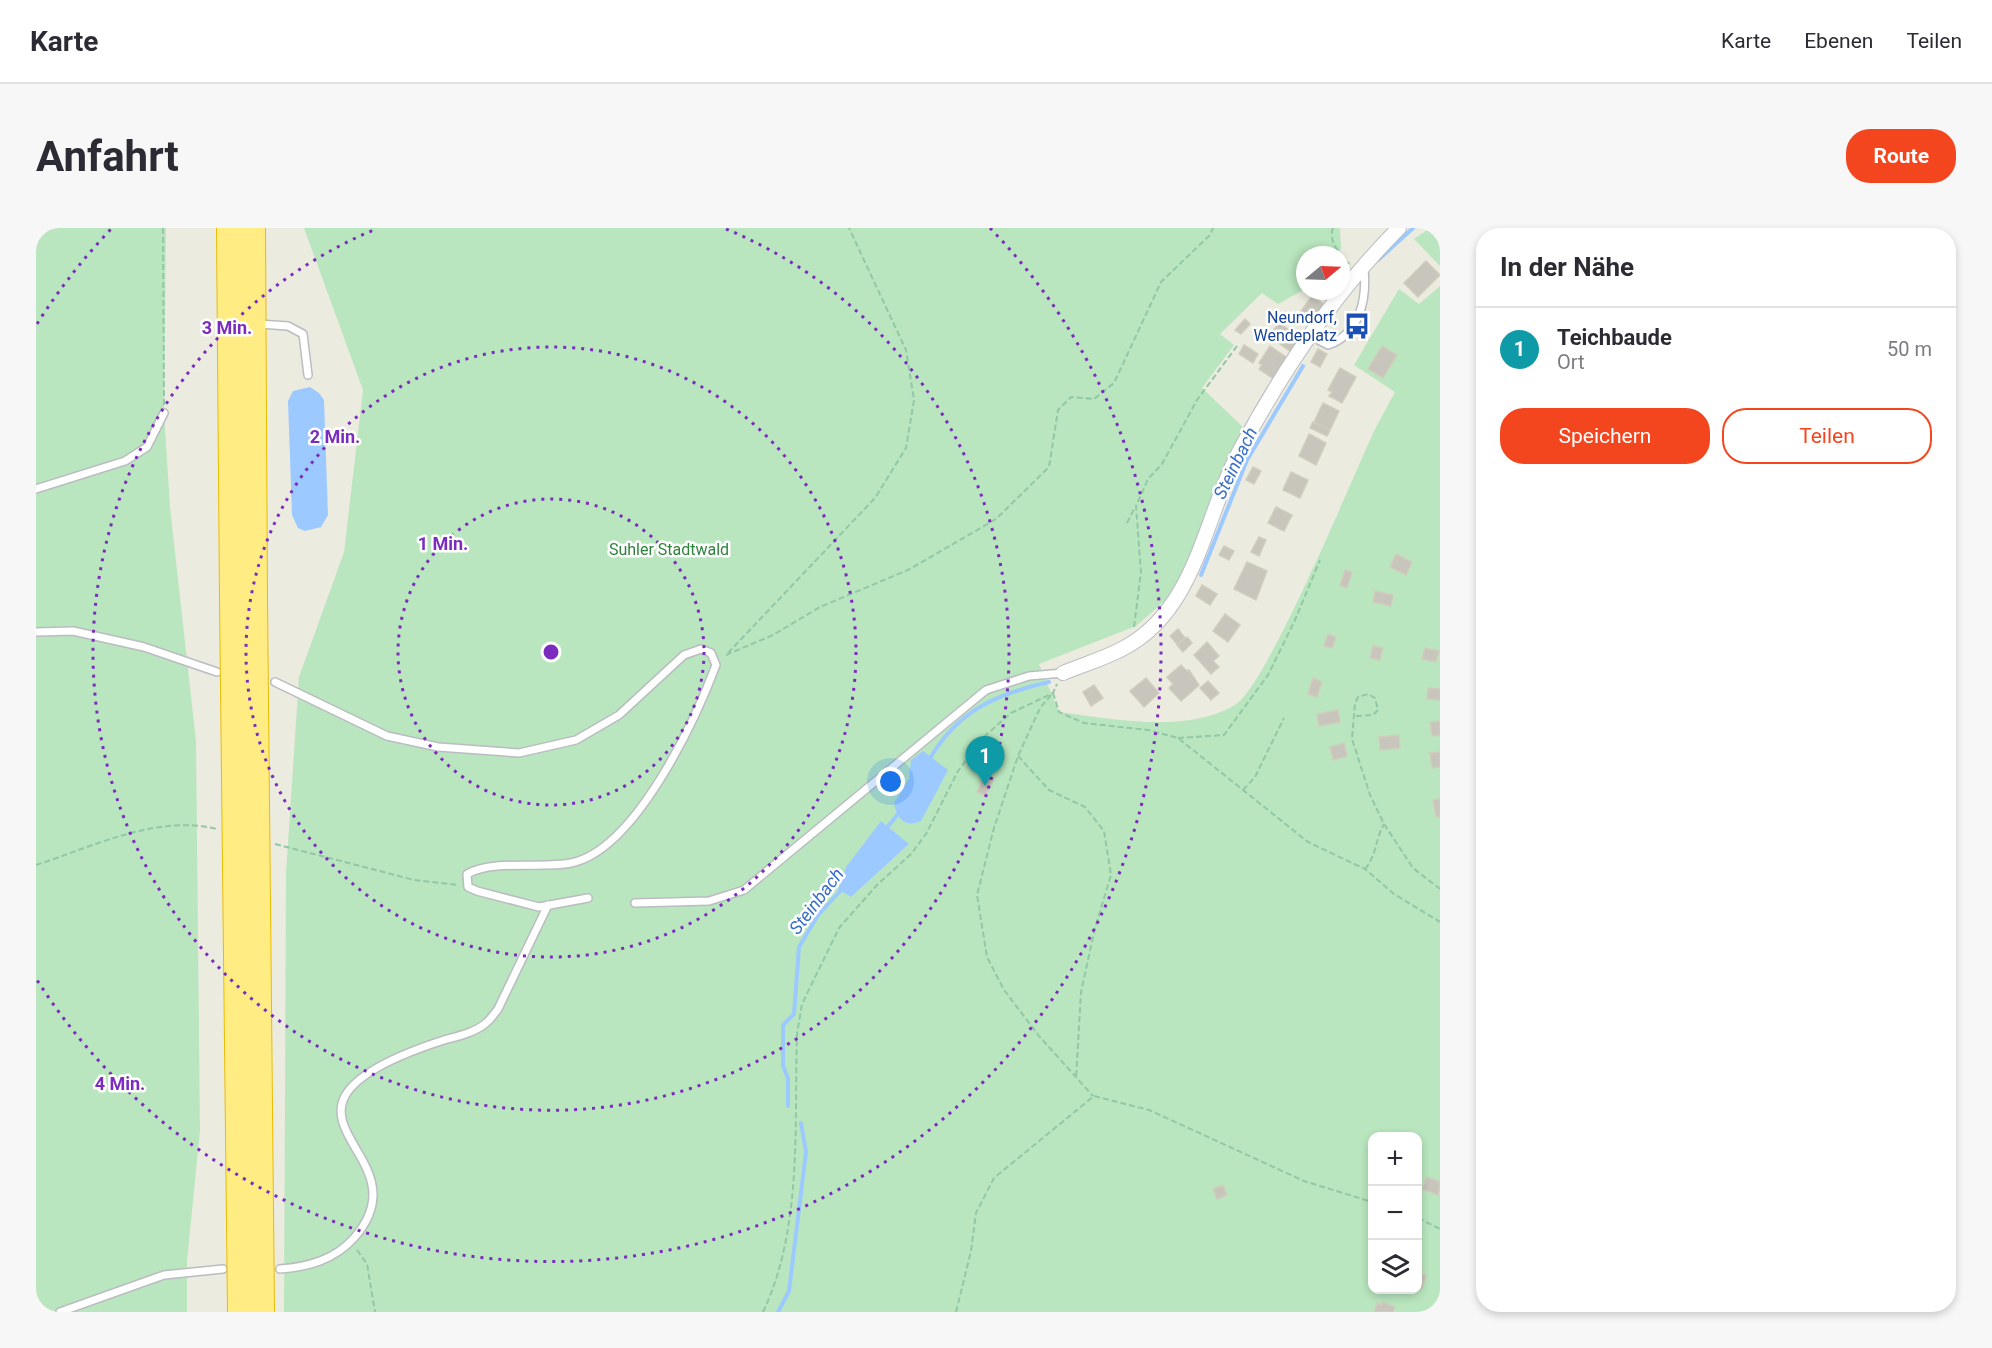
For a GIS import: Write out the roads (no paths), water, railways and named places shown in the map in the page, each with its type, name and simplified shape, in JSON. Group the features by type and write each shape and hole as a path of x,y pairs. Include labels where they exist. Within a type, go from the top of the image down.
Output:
{"highway":[{"path":"230,228 243,599 261,1312"},
{"path":"241,1312 243,599 253,323 252,228"}],"street":[{"path":"1063,673 1130,644 1157,621 1192,570 1239,451 1330,306 1398,228"}],"lane":[{"path":"1311,336 1328,345 1341,340 1350,333 1361,312 1365,284 1364,266"},
{"path":"253,323 288,326 303,334 308,375"},
{"path":"36,489 125,461 147,447 164,413"},
{"path":"36,633 73,631 144,647 218,672"},
{"path":"275,682 387,736 438,747 519,753 576,740 619,715 684,655 700,649 711,654 716,665 672,760 652,791 613,838 594,853 572,862 485,867 467,874 466,878 468,887 477,891 539,908 588,898"},
{"path":"635,903 709,901 744,890 986,690 1029,676 1063,673"},
{"path":"280,1269 313,1264 349,1243 369,1217 373,1201 372,1181 343,1120 341,1108 345,1096 353,1085 392,1061 418,1049 470,1032 486,1023 498,1009 548,905"},
{"path":"60,1312 164,1275 223,1269"}],"water":[{"path":"310,387 324,400 328,515 321,527 305,531 298,528 292,515 288,401 293,391"},
{"path":"923,751 948,770 921,821 906,823 897,814 894,803 909,779 911,760"},
{"path":"881,821 909,844 851,897 838,889 846,867"}],"waterway":[{"name":"Steinbach","path":"1378,260 1413,228"},
{"name":"Steinbach","path":"1201,575 1247,460 1303,366"},
{"name":"Steinbach","path":"929,760 952,729 980,707 1012,692 1049,682"},
{"path":"886,829 898,814"},
{"name":"Steinbach","path":"788,1106 788,1078 783,1066 783,1025 794,1014 799,947 818,915 843,888"},
{"name":"Steinbach","path":"778,1312 789,1291 806,1152 801,1123"}],"place":[{"name":"Neundorf, Wendeplatz","path":"1357,326"},
{"name":"Teichbaude","path":"985,786"}],"park label":[{"name":"Suhler Stadtwald","path":"669,549"}]}
